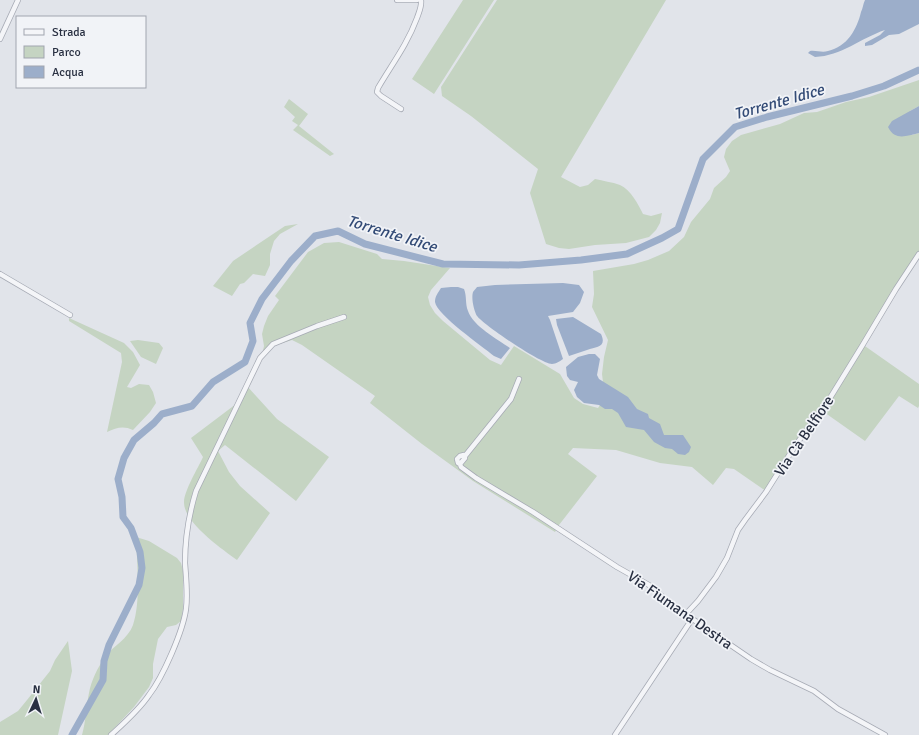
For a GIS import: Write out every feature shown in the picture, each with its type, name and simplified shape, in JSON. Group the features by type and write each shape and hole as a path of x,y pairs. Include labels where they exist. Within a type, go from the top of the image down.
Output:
{"street":[{"path":"0,40 18,0"},
{"path":"397,0 417,0"},
{"path":"401,109 377,92 411,34 420,9 421,0"},
{"name":"Via Cà Belfiore","path":"685,615 698,601 716,577 727,558 738,530 776,478 795,446 830,398 919,254"},
{"path":"0,274 70,315"},
{"path":"111,735 142,705 157,683 183,622 186,607 185,561 191,508 196,491 260,358 273,344 344,317"},
{"name":"Via Fiumana Destra","path":"519,379 511,399 465,456 464,460 460,464 461,467 617,567 649,585 668,603 758,662 814,691 838,709 885,735"},
{"path":"615,735 692,619"}],"green space":[{"path":"463,0 494,0 434,94 412,79"},
{"path":"497,0 666,0 561,177 580,187 588,185 595,179 611,182 624,187 631,194 643,214 651,216 662,213 660,223 649,237 626,243 595,245 569,249 546,244 530,193 538,169 471,116 442,96 441,87"},
{"path":"919,80 919,106 910,111 912,135 919,133 919,252 862,344 919,384 919,406 918,408 899,396 865,441 821,410 766,491 734,469 726,468 713,485 692,467 660,463 616,450 573,448 568,454 597,476 555,532 473,481 422,444 370,403 375,396 302,345 292,340 276,345 262,355 264,346 262,334 264,326 268,316 279,300 275,296 308,252 324,243 339,242 377,254 382,259 450,268 431,290 428,297 430,305 435,313 443,321 490,360 501,365 514,346 560,374 574,398 583,404 598,408 605,398 602,374 608,340 592,307 594,294 593,271 634,264 669,251 684,237 691,222 710,199 714,188 730,171 724,157 726,149 732,141 741,135 780,124 804,113 817,112 846,102 869,97"},
{"path":"289,99 308,114 299,126 334,154 330,156 293,130 298,125 292,121 295,117 284,107"},
{"path":"298,224 280,234 274,241 270,254 270,265 265,276 253,274 244,283 240,284 232,296 213,286 233,261 285,226"},
{"path":"69,318 124,343 133,352 140,365 127,387 131,388 139,384 149,385 156,403 150,412 133,430 123,427 107,432 122,362 121,353 69,321"},
{"path":"138,340 159,343 163,348 156,364 141,357 130,341"},
{"path":"247,386 277,419 329,457 296,501 225,445 218,451 229,472 240,486 270,513 237,560 213,542 196,526 185,510 184,502 189,486 203,457 191,438 236,404"},
{"path":"136,537 149,541 177,558 181,563 183,571 183,609 181,621 176,625 167,627 158,639 153,664 153,678 149,687 134,707 108,735 82,735 90,688 95,674 108,653 128,634 133,625 138,593"},
{"path":"68,641 72,671 58,735 0,735 0,722 18,711 50,671 55,660"}],"water":[{"path":"865,0 919,0 919,24 899,34 889,35 872,45 865,46 865,43 880,35 885,30 842,50 824,56 815,57 808,53 810,51 824,52 841,46 854,31"},
{"path":"919,106 919,133 897,136 891,131 888,127 892,121"},
{"path":"563,283 579,285 584,292 580,303 573,312 548,316 563,359 555,364 537,358 513,343 482,321 477,316 475,311 472,295 473,291 477,287"},
{"path":"451,287 464,289 467,308 471,317 486,332 510,348 501,359 494,356 451,322 438,308 435,300 441,288"},
{"path":"573,317 601,334 603,342 600,346 569,356 556,319"},
{"path":"595,354 600,359 597,375 599,379 628,397 637,409 648,414 649,418 660,424 664,435 683,435 691,447 689,452 685,455 678,454 672,449 665,448 654,442 644,430 626,427 618,413 612,409 605,409 599,405 584,403 577,397 574,390 578,382 570,380 567,376 566,367 578,357"}],"waterway":[{"name":"Torrente Idice","path":"72,735 103,680 104,661 109,645 139,585 142,568 140,552 131,528 123,517 122,497 118,479 124,458 134,440 162,414 192,406 213,382 245,362 253,341 250,323 262,299 291,261 315,236 338,231 365,244 443,264 519,265 581,260 627,254 678,229 703,159 735,127 767,117 852,96 884,86 919,70"}]}
